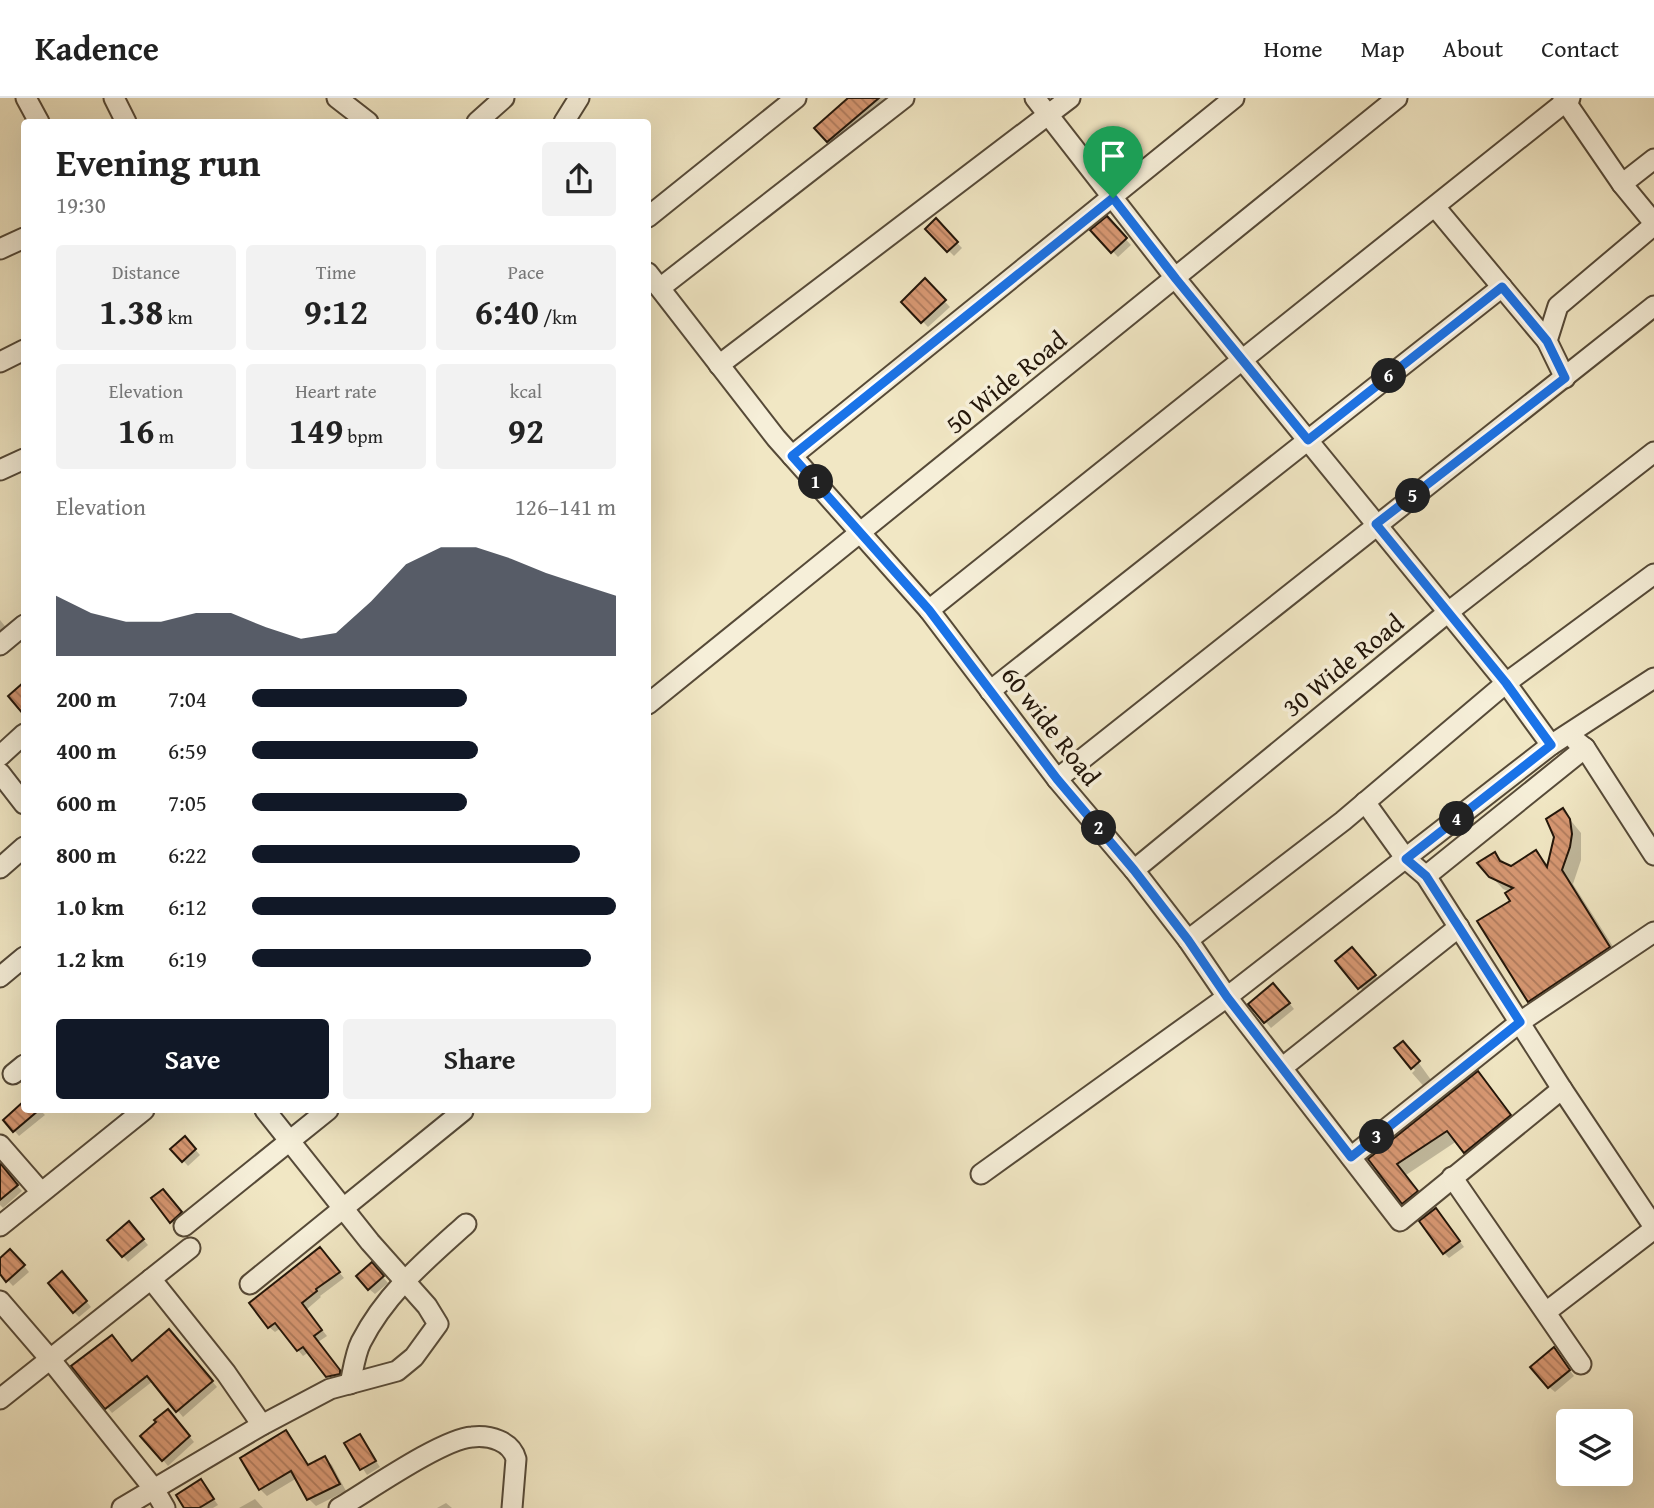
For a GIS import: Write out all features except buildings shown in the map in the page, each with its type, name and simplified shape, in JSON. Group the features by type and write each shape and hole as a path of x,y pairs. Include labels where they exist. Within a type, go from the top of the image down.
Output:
{"street":[{"path":"26,98 37,119"},
{"path":"114,98 124,119"},
{"path":"337,98 364,119"},
{"path":"480,119 504,98"},
{"path":"566,119 579,98"},
{"path":"651,215 796,98"},
{"path":"654,280 904,98"},
{"path":"1035,98 1176,279 1506,683 1559,739 1586,748 1654,855"},
{"path":"719,365 1070,98"},
{"path":"792,456 1234,98"},
{"name":"50 Wide Road","path":"651,702 1397,98"},
{"path":"929,610 1436,208 1566,99 1622,184 1654,224 1558,306 1547,341"},
{"path":"1622,184 1654,159"},
{"path":"1436,208 1547,341 1565,378"},
{"name":"60 wide Road","path":"654,280 792,456 929,610 1057,779 1134,870 1188,940 1227,997 1400,1221 1452,1177"},
{"path":"990,691 1502,287"},
{"path":"1057,779 1654,306"},
{"path":"0,362 21,352"},
{"name":"30 Wide Road","path":"1134,870 1447,613 1654,452"},
{"path":"0,470 21,460"},
{"path":"1188,940 1365,802 1506,683 1654,574"},
{"path":"0,645 21,628"},
{"path":"981,1174 1227,997 1559,739 1654,678"},
{"path":"0,756 21,737"},
{"path":"1426,876 1586,748"},
{"path":"0,774 21,800"},
{"path":"1365,802 1406,859 1426,876 1654,1228 1546,1312"},
{"path":"0,869 21,850"},
{"path":"1283,1067 1459,927"},
{"path":"1351,1157 1520,1022 1654,932"},
{"path":"0,977 21,960"},
{"path":"1562,1089 1452,1177 1581,1364"},
{"path":"0,1226 140,1113"},
{"path":"122,1508 262,1425 330,1389 397,1371 414,1357 438,1324 427,1306 344,1209 267,1113"},
{"path":"184,1226 324,1113"},
{"path":"250,1284 461,1113"},
{"path":"0,1145 41,1192"},
{"path":"350,1384 360,1344 388,1299 404,1280 466,1224"},
{"path":"0,1399 190,1248"},
{"path":"151,1279 226,1373 262,1425"},
{"path":"0,1301 154,1489 165,1508"},
{"path":"339,1508 437,1450 472,1437 504,1443 514,1451 516,1459 512,1508"}],"route":[{"path":"1113,198 1308,440 1502,287 1547,341 1565,378 1376,524 1506,683 1551,745 1406,859 1426,876 1520,1022 1351,1157 1227,997 1188,940 1134,870 1057,779 929,610 792,456 1113,198"}]}
